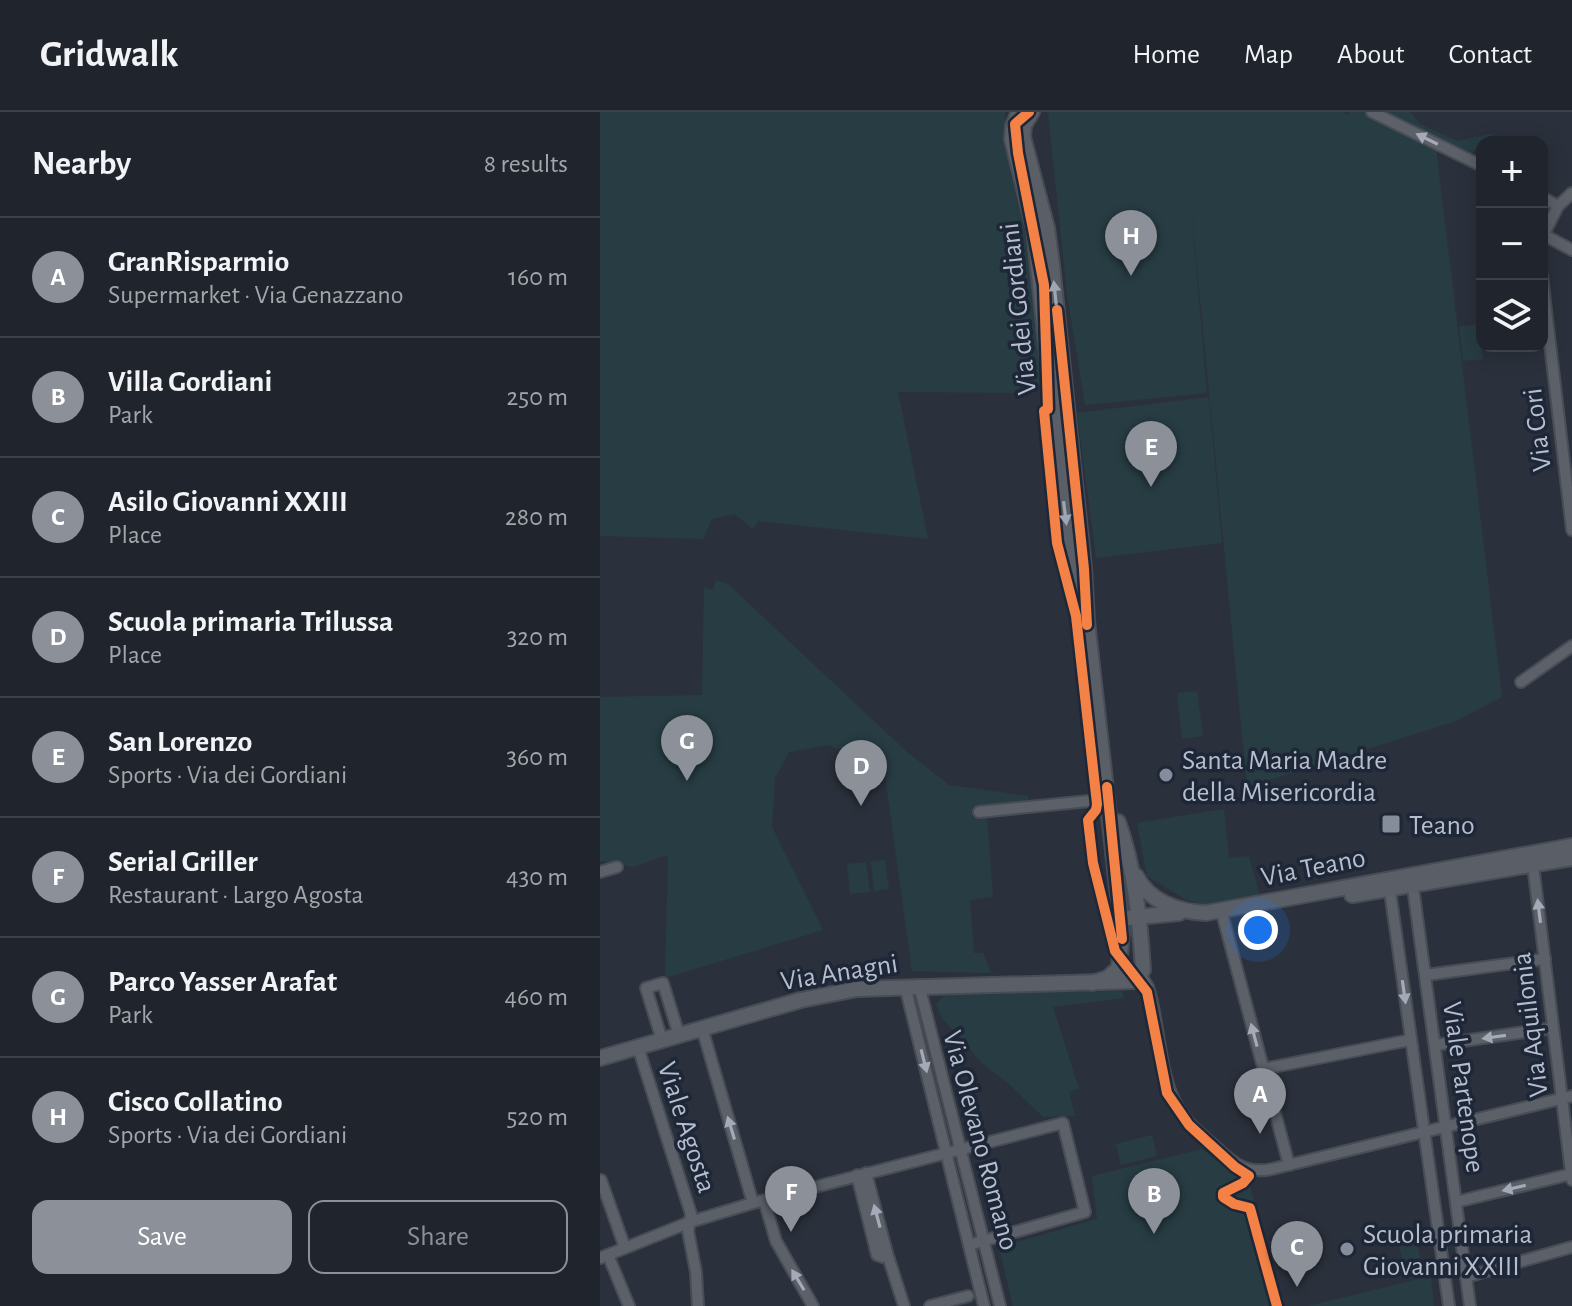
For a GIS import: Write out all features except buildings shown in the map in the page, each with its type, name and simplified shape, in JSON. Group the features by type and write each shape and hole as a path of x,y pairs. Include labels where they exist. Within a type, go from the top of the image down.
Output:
{"street":[{"name":"Via dei Gordiani","path":"1019,112 1012,139 1034,229 1068,542 1087,621"},
{"name":"Via dei Gordiani","path":"1032,112 1024,125 1023,137 1051,256 1101,754 1109,799 1122,931 1121,964"},
{"path":"1372,112 1476,163"},
{"path":"1548,226 1558,206 1572,193"},
{"path":"1548,200 1558,206"},
{"path":"1548,238 1572,250"},
{"name":"Via Cori","path":"1543,280 1569,473 1572,530"},
{"path":"1521,682 1572,646"},
{"name":"Via dei Gordiani","path":"1109,799 1130,865 1138,915 1143,967 1141,976 1149,991 1173,1099 1187,1120 1233,1162 1249,1171 1289,1165 1567,1098"},
{"path":"979,812 1109,799"},
{"name":"Via Teano","path":"1414,879 1572,846"},
{"name":"Via Teano","path":"1206,913 1223,917 1388,883 1572,858"},
{"name":"Via Teano","path":"1130,865 1148,893 1188,913 1331,894"},
{"name":"Via Aquilonia","path":"1533,865 1553,1028 1567,1098 1572,1180"},
{"path":"600,872 617,867"},
{"name":"Viale Partenope","path":"1414,879 1468,1304"},
{"name":"Viale Partenope","path":"1388,883 1449,1306"},
{"path":"1140,938 1150,920 1166,913"},
{"path":"1122,931 1127,919 1138,915 1188,913"},
{"path":"1223,917 1289,1165"},
{"path":"1426,975 1545,959"},
{"path":"1092,983 1111,976 1121,964 1129,976 1141,976"},
{"name":"Via Anagni","path":"600,1058 826,994 857,989 912,985 1131,982 1141,976"},
{"path":"662,1040 646,988 663,983 679,1035"},
{"name":"Via Olevano Romano","path":"912,985 961,1148 1000,1306"},
{"name":"Via Olevano Romano","path":"912,985 945,1152 984,1306"},
{"name":"Viale Agosta","path":"702,1028 758,1202 782,1254 813,1306"},
{"path":"1435,1045 1553,1028"},
{"path":"1263,1069 1410,1040"},
{"name":"Viale Agosta","path":"638,1047 691,1214 688,1231 696,1272 698,1306"},
{"path":"629,1306 604,1257 690,1222 758,1202 1063,1123 1085,1212 969,1245"},
{"path":"861,1174 904,1306"},
{"path":"1456,1202 1571,1174"},
{"path":"601,1180 625,1248"},
{"path":"1466,1277 1572,1247"},
{"path":"930,1306 968,1296"}],"green space":[{"path":"600,112 1005,112 1005,136 1023,217 1043,383 1028,393 898,392 928,539 758,521 753,529 735,514 712,519 703,539 600,536"},
{"path":"1048,112 1342,112 1349,115 1350,112 1365,112 1436,148 1502,697 1456,721 1247,787 1191,205 1207,393 1085,405 1067,294"},
{"path":"1388,112 1410,112 1420,124 1457,141 1476,137 1476,148 1470,155"},
{"path":"1476,324 1476,352 1482,352 1483,359 1463,361 1459,327"},
{"path":"1209,397 1222,543 1096,558 1077,413"},
{"path":"716,580 728,584 907,752 949,785 1028,796 1028,810 987,817 993,897 970,900 974,953 983,953 991,973 912,971 884,768 829,745 789,752 775,778 772,827 823,930 665,978 668,855 633,867 600,861 600,697 702,695 704,588 713,590"},
{"path":"1197,691 1203,736 1182,739 1177,693"},
{"path":"1224,809 1229,858 1249,856 1260,896 1209,906 1186,900 1147,876 1137,823"},
{"path":"885,860 889,889 874,891 871,862"},
{"path":"866,862 870,892 850,894 847,864"},
{"path":"1122,991 1124,998 1053,1007 1079,1089 1069,1092 1075,1116 1043,1117 982,1063 943,1019 936,1005 945,993"},
{"path":"1152,1135 1157,1156 1121,1165 1116,1144"},
{"path":"1202,1149 1250,1185 1283,1306 1013,1306 999,1247 1097,1219 1092,1176"},
{"path":"1415,1233 1422,1266 1405,1270 1397,1238"},
{"path":"1431,1276 1434,1306 1308,1306"}],"cycle path":[{"path":"1029,112 1015,124 1044,285 1048,409 1044,411 1057,543 1076,616 1097,804 1088,820 1093,863 1115,951 1147,992 1167,1093 1189,1125 1249,1176 1243,1183 1223,1193 1223,1197 1250,1208 1277,1306"},
{"path":"1057,310 1087,625"},
{"path":"1107,787 1122,939"}],"place":[{"name":"Cisco Collatino","path":"1131,276"},
{"name":"San Lorenzo","path":"1151,487"},
{"name":"Santa Maria Madre della Misericordia","path":"1166,775"},
{"name":"Parco Yasser Arafat","path":"687,781"},
{"name":"Scuola primaria Trilussa","path":"861,806"},
{"name":"Teano","path":"1391,824"},
{"name":"GranRisparmio","path":"1260,1134"},
{"name":"Serial Griller","path":"791,1232"},
{"name":"Villa Gordiani","path":"1154,1234"},
{"name":"Scuola primaria Giovanni XXIII","path":"1347,1249"},
{"name":"Asilo Giovanni XXIII","path":"1297,1287"}]}
